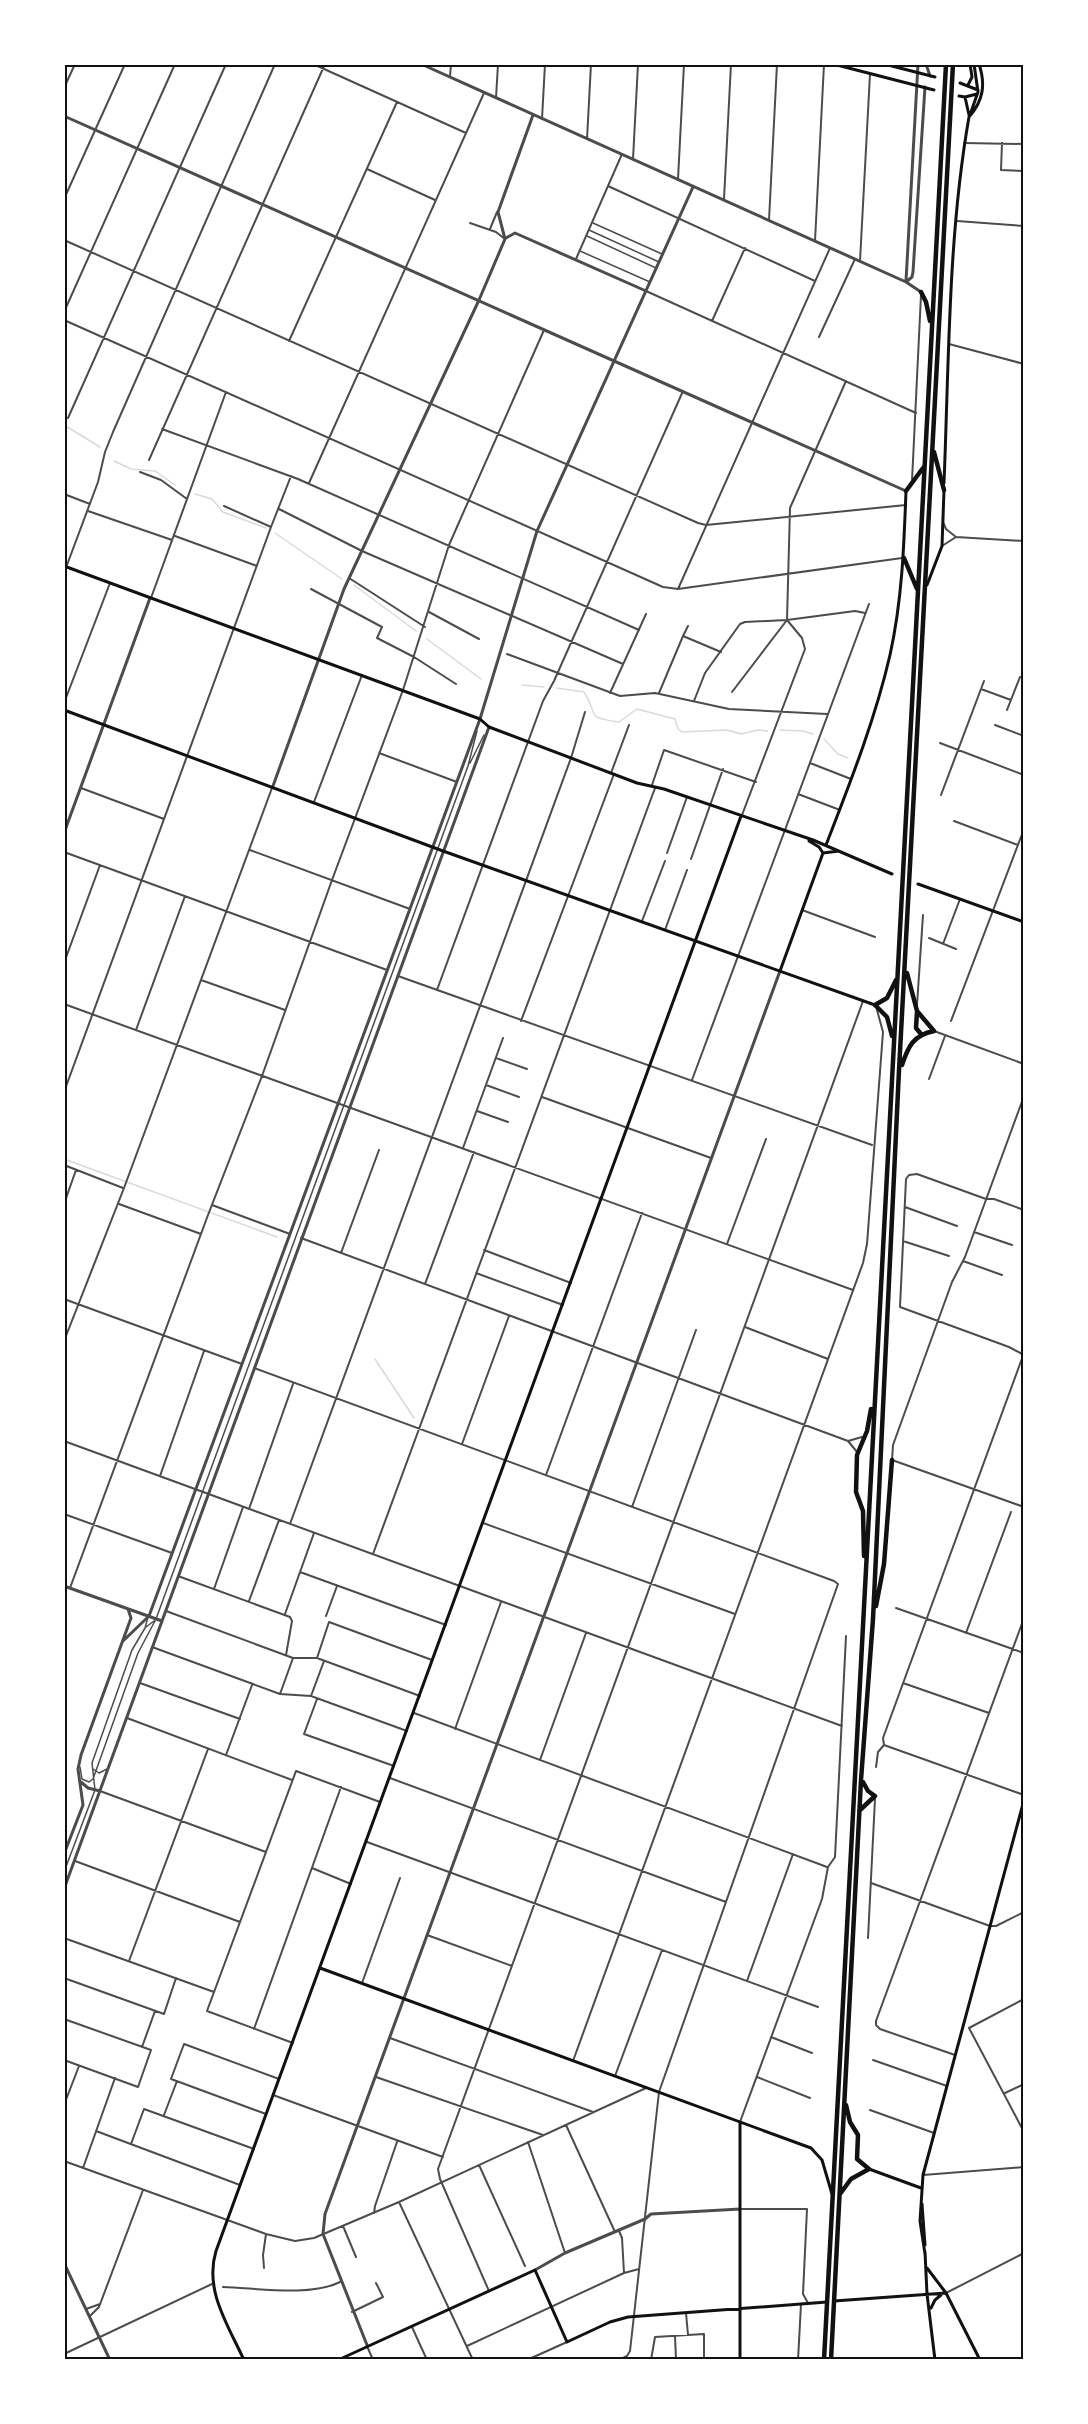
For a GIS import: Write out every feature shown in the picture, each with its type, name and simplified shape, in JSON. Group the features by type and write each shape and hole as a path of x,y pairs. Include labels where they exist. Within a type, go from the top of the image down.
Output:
{"highway":[{"path":"831,2360 832,2194 946,64"},
{"path":"824,2360 826,2308 830,2299 839,2196 861,1780 873,1619 899,1070 953,64"},
{"path":"921,292 926,302 932,329"},
{"path":"932,446 944,490"},
{"path":"906,491 924,466"},
{"path":"904,558 918,591"},
{"path":"905,965 911,996 917,1011 923,1021 934,1031"},
{"path":"894,1042 887,1017 875,1005 887,998 898,975"},
{"path":"917,1011 916,1028 921,1035"},
{"path":"921,1035 923,1021"},
{"path":"899,1070 910,1045 921,1035 934,1031"},
{"path":"866,1567 863,1549 863,1510 856,1492 857,1455 866,1435 874,1392"},
{"path":"873,1619 884,1564 892,1460"},
{"path":"860,1810 875,1796 868,1791 861,1780"},
{"path":"839,2196 851,2179 869,2169 857,2159 858,2134 850,2122 844,2098"}],"main road":[{"path":"833,64 934,90"},
{"path":"853,64 858,71"},
{"path":"884,64 935,77"},
{"path":"965,97 970,91 968,85 974,64"},
{"path":"925,589 942,546 949,344 957,221 964,142 977,92 974,64"},
{"path":"969,117 980,102 983,83 974,64"},
{"path":"960,83 968,85 977,92"},
{"path":"958,96 965,97 977,92"},
{"path":"965,97 969,117"},
{"path":"826,845 851,779 890,654 904,558 906,491"},
{"path":"66,567 480,719 489,727 612,774 826,845 892,874"},
{"path":"64,710 434,845 443,851 875,1005"},
{"path":"244,2360 218,2303 212,2284 214,2259 741,816"},
{"path":"804,838 819,847 823,853"},
{"path":"823,853 840,852"},
{"path":"780,971 823,853"},
{"path":"918,884 1023,922"},
{"path":"935,2360 927,2294 924,2220 920,2196 923,2175 1022,1814 1023,1800"},
{"path":"320,1968 811,2148 822,2160 832,2194"},
{"path":"740,2122 740,2360"},
{"path":"869,2169 921,2188"},
{"path":"926,2267 946,2293 980,2360"},
{"path":"338,2360 535,2270 567,2342 610,2322 634,2317 801,2304 830,2299 946,2293"},
{"path":"930,2311 935,2300 946,2293"}],"street":[{"path":"64,88 75,64"},
{"path":"64,199 124,64"},
{"path":"64,312 175,64"},
{"path":"68,418 226,64"},
{"path":"64,573 100,476 105,452 275,64"},
{"path":"313,64 466,133"},
{"path":"148,460 325,64"},
{"path":"421,64 860,261 906,282 921,292 912,483"},
{"path":"450,77 451,64"},
{"path":"496,98 498,64"},
{"path":"542,119 544,64"},
{"path":"587,139 591,64"},
{"path":"633,159 638,64"},
{"path":"678,180 684,64"},
{"path":"724,200 731,64"},
{"path":"769,220 777,64"},
{"path":"815,241 824,64"},
{"path":"906,282 918,64"},
{"path":"926,64 930,76"},
{"path":"860,261 870,74"},
{"path":"906,282 913,272 925,87"},
{"path":"309,483 484,93"},
{"path":"289,341 397,102"},
{"path":"489,230 533,115"},
{"path":"64,116 906,491"},
{"path":"964,142 1023,144"},
{"path":"1002,143 1001,170 1023,171"},
{"path":"575,260 622,154"},
{"path":"367,169 435,201"},
{"path":"608,186 815,280"},
{"path":"123,1641 149,1617 480,719 537,531 693,186"},
{"path":"499,207 498,216 505,239"},
{"path":"957,221 1023,226"},
{"path":"470,223 505,239"},
{"path":"64,1341 125,1186 250,850 320,660 338,604 505,239 515,233 916,413"},
{"path":"64,240 698,523 706,525 906,505"},
{"path":"712,321 745,248"},
{"path":"678,589 830,248"},
{"path":"819,337 855,259"},
{"path":"64,320 663,587 678,589 904,558"},
{"path":"70,1588 262,1076 309,942 403,690 425,627 449,545 544,330"},
{"path":"949,344 1023,364"},
{"path":"741,816 746,810 806,646 787,620 791,504 846,381"},
{"path":"64,833 226,392"},
{"path":"437,990 543,701 558,673 683,392"},
{"path":"162,429 309,483 639,630"},
{"path":"140,472 161,480 187,499"},
{"path":"64,1092 291,476"},
{"path":"64,494 90,504"},
{"path":"224,506 271,527"},
{"path":"278,509 362,552 572,640 623,664"},
{"path":"88,511 172,540"},
{"path":"943,520 946,529 956,537 1023,541"},
{"path":"173,535 256,566"},
{"path":"942,546 956,537"},
{"path":"349,577 425,627"},
{"path":"64,703 110,583"},
{"path":"311,589 382,627 377,638 414,657 456,684"},
{"path":"692,1080 869,604"},
{"path":"694,701 705,673 743,622 787,620 855,611 865,613"},
{"path":"429,612 479,639"},
{"path":"610,693 646,614"},
{"path":"732,692 787,620"},
{"path":"659,693 688,626"},
{"path":"683,636 721,652"},
{"path":"507,654 610,693 625,696 659,693 729,709 828,714"},
{"path":"314,802 362,675"},
{"path":"1007,710 1020,676"},
{"path":"941,795 984,681"},
{"path":"981,689 1011,700"},
{"path":"290,1524 571,758 585,712"},
{"path":"521,1021 629,725"},
{"path":"995,725 1023,736"},
{"path":"64,1889 489,727"},
{"path":"940,743 1023,776"},
{"path":"373,1554 610,910 664,750 756,782"},
{"path":"379,753 457,782"},
{"path":"810,763 851,779"},
{"path":"691,859 723,769"},
{"path":"81,788 164,819"},
{"path":"798,794 840,810"},
{"path":"667,853 687,797"},
{"path":"954,821 1018,844"},
{"path":"951,1021 1023,829"},
{"path":"250,850 410,909"},
{"path":"64,852 387,970"},
{"path":"642,921 665,861"},
{"path":"64,963 100,865"},
{"path":"665,930 687,870"},
{"path":"136,1030 185,896"},
{"path":"943,944 960,899"},
{"path":"802,910 875,937"},
{"path":"917,1011 923,915"},
{"path":"929,938 956,949"},
{"path":"373,2360 340,2282 323,2234 327,2208 780,971"},
{"path":"398,976 873,1145"},
{"path":"201,980 285,1010"},
{"path":"489,2291 438,2172 863,1001"},
{"path":"64,1004 853,1290"},
{"path":"573,2061 866,1251 883,1032 882,1021 875,1005"},
{"path":"934,1031 1023,1065"},
{"path":"929,1079 945,1036"},
{"path":"463,1148 503,1038"},
{"path":"496,1058 526,1069"},
{"path":"486,1085 519,1097"},
{"path":"1023,1096 963,1261 953,1278 893,1445 892,1460 1023,1507"},
{"path":"541,1097 711,1158"},
{"path":"477,1111 508,1122"},
{"path":"727,1244 766,1139"},
{"path":"341,1253 379,1150"},
{"path":"425,1284 474,1151"},
{"path":"64,1165 125,1186"},
{"path":"64,1204 76,1170"},
{"path":"876,1767 878,1752 884,1745 883,1738 1023,1355 1009,1347 900,1306 906,1179 911,1174 1023,1210"},
{"path":"118,1203 201,1234"},
{"path":"212,1205 290,1234"},
{"path":"905,1207 957,1226"},
{"path":"546,1475 642,1213"},
{"path":"974,1232 1012,1245"},
{"path":"302,1238 848,1441 857,1455"},
{"path":"903,1241 949,1257"},
{"path":"484,1250 571,1283"},
{"path":"963,1261 1002,1275"},
{"path":"476,1273 563,1305"},
{"path":"64,1299 242,1364"},
{"path":"462,1444 509,1316"},
{"path":"745,1327 828,1359"},
{"path":"632,1507 696,1330"},
{"path":"159,1476 205,1350"},
{"path":"254,1368 758,1552 838,1584 658,2092 634,2317 628,2355 620,2360"},
{"path":"249,1509 294,1383"},
{"path":"848,1441 866,1435"},
{"path":"64,1441 842,1726"},
{"path":"214,1589 243,1506"},
{"path":"966,1633 1011,1512"},
{"path":"64,1514 172,1553"},
{"path":"249,1601 279,1520"},
{"path":"483,1523 735,1614"},
{"path":"285,1614 314,1533"},
{"path":"300,1572 446,1625"},
{"path":"178,1576 290,1617 292,1621 286,1655"},
{"path":"64,1586 162,1621"},
{"path":"326,1616 337,1586"},
{"path":"455,1729 502,1601"},
{"path":"896,1608 1023,1653"},
{"path":"64,1854 82,1805 79,1762 131,1617 128,1609"},
{"path":"166,1611 293,1658 316,1658 420,1696"},
{"path":"955,2055 880,2029 876,2021 1023,1618"},
{"path":"316,1658 329,1622 433,1660"},
{"path":"540,1760 587,1632"},
{"path":"740,2122 822,1899 828,1867 835,1857 846,1636"},
{"path":"152,1647 280,1694 311,1696 407,1731"},
{"path":"280,1694 293,1658"},
{"path":"311,1696 324,1661"},
{"path":"140,1683 240,1719"},
{"path":"903,1683 989,1713"},
{"path":"226,1755 252,1684"},
{"path":"317,1699 304,1734 394,1766"},
{"path":"414,1713 828,1867"},
{"path":"126,1718 292,1780"},
{"path":"884,1745 1023,1795"},
{"path":"129,1961 208,1749"},
{"path":"292,2043 207,2012 292,1780 296,1771 381,1802"},
{"path":"79,1776 84,1785 95,1790 266,1852"},
{"path":"390,1778 726,1902"},
{"path":"254,2029 341,1787"},
{"path":"868,1938 875,1796"},
{"path":"366,1842 818,2007"},
{"path":"747,1981 793,1854"},
{"path":"75,1861 240,1922"},
{"path":"312,1868 351,1884"},
{"path":"362,1983 400,1878"},
{"path":"871,1883 990,1926 996,1926 1022,1912 1023,1917"},
{"path":"427,1935 512,1966"},
{"path":"64,1938 214,1992"},
{"path":"615,2076 662,1950"},
{"path":"64,1978 164,2014 176,1978"},
{"path":"969,2028 1023,1999"},
{"path":"142,2047 155,2011"},
{"path":"64,2019 151,2050 138,2087 64,2060"},
{"path":"963,2026 969,2028 1023,2132"},
{"path":"771,2037 812,2053"},
{"path":"389,2038 593,2112"},
{"path":"267,2114 171,2079 184,2044 279,2079"},
{"path":"873,2060 947,2086"},
{"path":"64,2105 79,2065"},
{"path":"375,2077 543,2135"},
{"path":"757,2077 810,2098"},
{"path":"83,2168 115,2078"},
{"path":"164,2116 177,2081"},
{"path":"1004,2094 1023,2084"},
{"path":"64,2161 266,2234 295,2241 308,2240 399,2202 646,2088"},
{"path":"273,2095 443,2157"},
{"path":"131,2144 144,2109 254,2149"},
{"path":"870,2110 934,2133"},
{"path":"566,2124 622,2238 624,2273"},
{"path":"96,2131 240,2185"},
{"path":"374,2213 398,2141"},
{"path":"528,2142 565,2253"},
{"path":"479,2165 525,2266"},
{"path":"923,2175 1023,2167"},
{"path":"90,2317 100,2304 143,2190"},
{"path":"399,2202 473,2360"},
{"path":"535,2270 565,2253 654,2213 807,2209 803,2294 808,2303"},
{"path":"343,2226 356,2257"},
{"path":"264,2268 266,2234"},
{"path":"946,2293 1023,2253"},
{"path":"64,2263 110,2360"},
{"path":"467,2346 550,2306 624,2273 639,2269"},
{"path":"224,2287 297,2289 332,2286 340,2282"},
{"path":"352,2312 383,2296 376,2283"},
{"path":"64,2354 212,2284"},
{"path":"86,2309 100,2304"},
{"path":"798,2360 801,2304"},
{"path":"686,2313 688,2335"},
{"path":"412,2326 427,2360"},
{"path":"651,2360 655,2337 704,2334 704,2360"},
{"path":"675,2336 676,2360"},
{"path":"527,2360 567,2342"}],"lane":[{"path":"592,222 662,254"},
{"path":"588,230 659,262"},
{"path":"586,236 656,268"},
{"path":"579,250 650,282"},
{"path":"79,1762 82,1779 89,1782 96,1772 138,1653 156,1619 468,766 480,719"},
{"path":"468,766 489,727"},
{"path":"146,1628 149,1617"},
{"path":"64,1872 95,1790 91,1766 132,1650 146,1628 156,1619"},
{"path":"91,1766 96,1772"},
{"path":"96,1772 102,1772 109,1766"}],"waterway":[{"path":"64,425 100,447"},
{"path":"114,461 131,469 155,471 175,485"},
{"path":"195,494 212,499 223,512 266,528"},
{"path":"275,533 342,579"},
{"path":"354,585 416,631"},
{"path":"427,639 481,679"},
{"path":"522,685 544,687"},
{"path":"557,688 584,692 594,714 601,719 619,722 637,709 675,719 678,729 682,732 727,730 741,734 758,730 768,731"},
{"path":"780,730 813,734"},
{"path":"824,739 838,754 848,758"},
{"path":"64,1159 277,1237"},
{"path":"375,1359 414,1418"}]}
